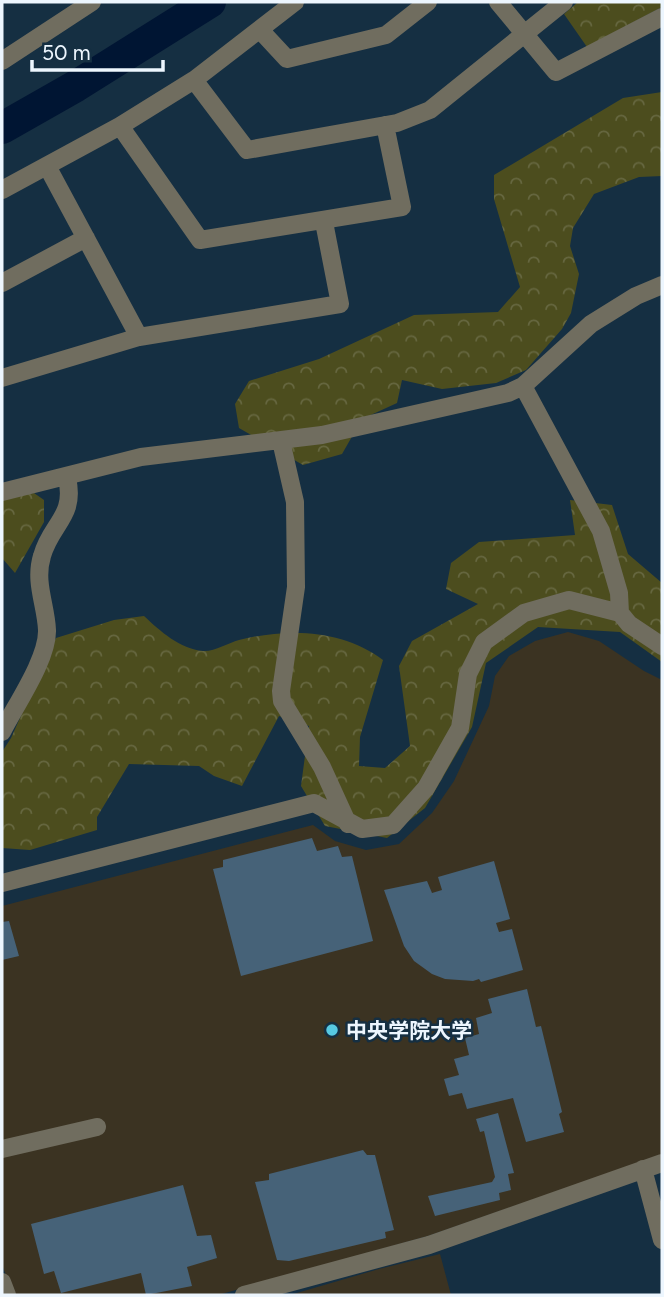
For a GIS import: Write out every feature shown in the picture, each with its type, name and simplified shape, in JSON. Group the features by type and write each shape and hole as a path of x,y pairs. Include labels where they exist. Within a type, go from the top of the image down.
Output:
{"street":[{"path":"2,61 92,2"},
{"path":"2,190 120,126 194,80 295,2"},
{"path":"260,30 287,59 386,35 428,2"},
{"path":"498,2 556,72 662,17"},
{"path":"194,80 247,150 385,125 430,110 564,2"},
{"path":"120,126 200,240 324,222 402,207 385,125"},
{"path":"47,166 139,337"},
{"path":"2,378 139,337 340,304 324,222"},
{"path":"2,283 86,238"},
{"path":"2,492 175,451 281,441 343,431 407,413 508,393 523,386 591,324 636,296 662,285"},
{"path":"523,386 601,531 618,593 620,613 629,624 662,646"},
{"path":"281,441 295,502 296,575 293,622 281,691 282,701 322,767 348,824"},
{"path":"2,732 41,658 47,632 38,577 42,555 69,508 71,495 67,478"},
{"path":"2,883 314,803 348,824 366,830 393,825 415,802 460,728 471,664 484,642 524,613 569,600 620,613"},
{"path":"2,1149 97,1127"},
{"path":"244,1295 429,1245 662,1163"},
{"path":"643,1169 662,1240"},
{"path":"2,1282 7,1295"}],"shaded area":[{"name":"中央学院大学","path":"568,632 599,641 662,680 662,1155 428,1236 218,1295 14,1295 2,1265 2,906 313,825 335,841 366,850 399,844 432,813 454,781 489,706 495,676 509,656 535,641"},
{"path":"440,1254 451,1295 290,1295 379,1269"}],"green space":[{"path":"578,2 662,2 662,7 587,47 564,14"},
{"path":"662,92 662,176 639,177 594,194 573,228 570,246 579,274 571,313 562,329 526,370 496,383 442,389 402,380 397,403 362,419 342,454 303,465 239,428 235,404 249,381 319,359 414,315 498,312 520,287 494,199 494,175 623,98"},
{"path":"34,493 44,500 44,522 15,573 2,558 2,499"},
{"path":"570,500 612,505 628,554 662,583 662,662 620,632 538,627 486,663 472,727 425,808 387,838 325,826 301,786 309,726 279,716 242,786 214,776 199,766 129,764 97,817 97,830 30,850 2,848 2,752 11,738 56,638 114,620 144,616 178,643 195,650 216,649 257,636 295,633 333,637 350,642 383,660 360,737 359,766 385,768 410,746 399,666 412,641 478,604 446,589 451,563 479,542 575,535"}],"building":[{"path":"312,838 317,851 338,846 342,857 352,856 373,941 241,976 213,869 223,867 223,860"},
{"path":"494,861 510,919 496,923 499,932 512,929 523,970 481,982 479,979 445,979 432,974 414,961 404,946 384,890 427,881 432,893 442,890 438,877"},
{"path":"9,921 19,956 2,960 2,922"},
{"path":"527,989 536,1027 541,1026 562,1112 559,1114 564,1132 526,1142 513,1098 467,1109 462,1093 449,1096 444,1079 459,1075 454,1059 469,1055 465,1038 479,1034 476,1018 492,1013 488,999"},
{"path":"498,1113 514,1173 508,1174 511,1190 499,1193 500,1200 435,1216 428,1196 492,1182 495,1177 484,1131 480,1132 476,1119"},
{"path":"363,1150 367,1155 375,1155 394,1230 385,1232 386,1238 289,1261 277,1260 255,1182 269,1180 269,1174"},
{"path":"183,1185 197,1236 211,1235 217,1258 187,1267 192,1286 146,1295 141,1273 61,1293 54,1271 44,1274 31,1224"}],"waterway":[{"path":"2,128 76,86 210,2"}],"place":[{"name":"中央学院大学","path":"332,1030"}]}
